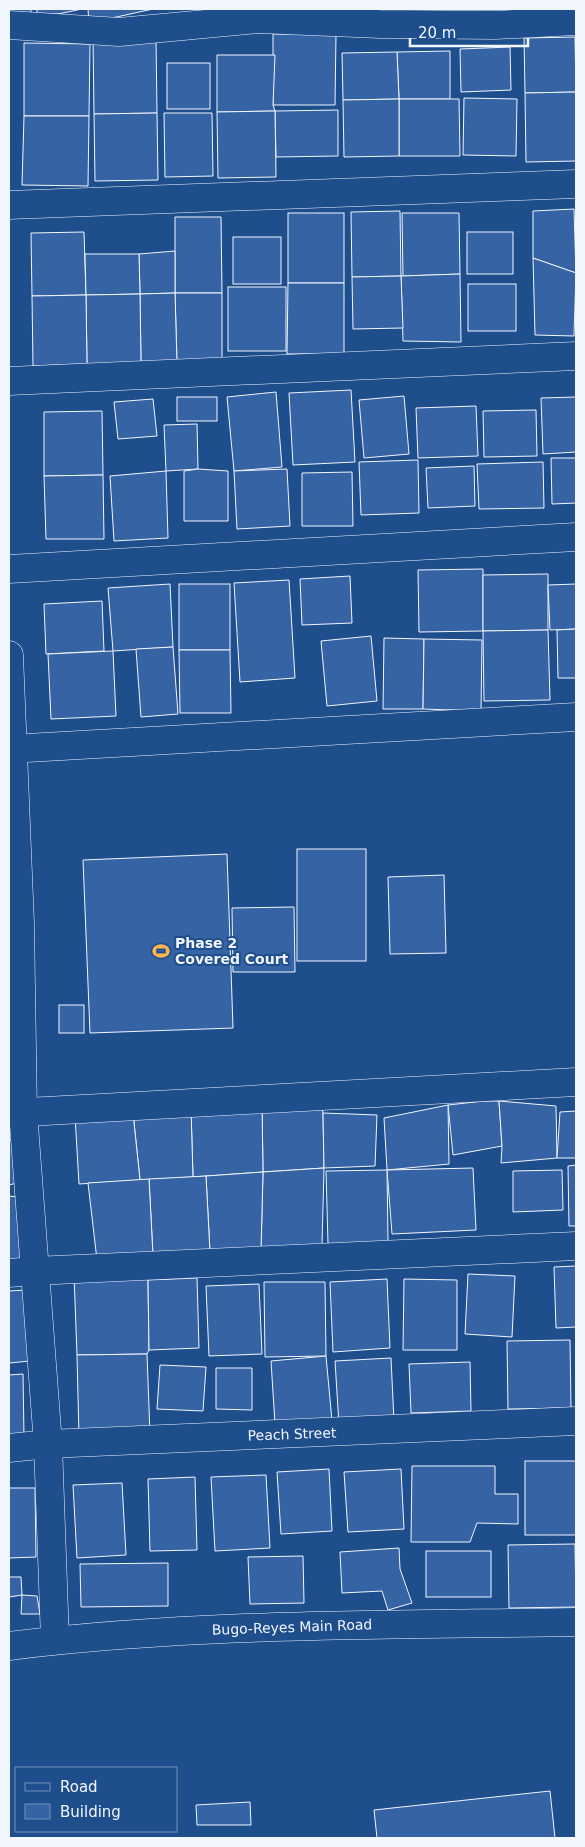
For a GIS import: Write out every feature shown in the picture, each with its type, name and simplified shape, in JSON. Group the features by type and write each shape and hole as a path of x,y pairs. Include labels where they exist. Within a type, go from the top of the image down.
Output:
{"street":[{"path":"9,25 119,32 259,19 380,24 495,25 576,21"},
{"path":"9,205 576,184"},
{"path":"9,380 576,356"},
{"path":"9,569 576,537"},
{"path":"9,655 16,1113 21,1272 48,1444 55,1640"},
{"path":"10,749 576,717"},
{"path":"16,1113 576,1082"},
{"path":"21,1272 576,1246"},
{"name":"Peach Street","path":"9,1448 48,1444 576,1422"},
{"name":"Bugo-Reyes Main Road","path":"9,1646 55,1640 180,1631 308,1626 576,1622"}],"building":[{"path":"9,9 31,9 31,15 9,16"},
{"path":"37,9 82,9 58,14 37,14"},
{"path":"88,9 153,9 89,23"},
{"path":"273,34 336,34 335,105 273,105"},
{"path":"575,37 576,92 525,93 524,38"},
{"path":"156,38 157,113 94,114 93,39"},
{"path":"24,43 90,44 89,116 24,116"},
{"path":"510,47 511,90 461,92 460,49"},
{"path":"450,51 450,99 399,99 397,52"},
{"path":"397,52 399,99 343,100 342,53"},
{"path":"217,55 275,55 273,105 275,111 217,112"},
{"path":"167,63 210,63 210,109 167,109"},
{"path":"576,92 576,161 526,162 525,93"},
{"path":"464,98 517,99 516,156 463,155"},
{"path":"399,99 459,99 460,156 399,156"},
{"path":"399,99 399,156 344,157 343,100"},
{"path":"338,110 338,156 276,157 275,111"},
{"path":"275,111 276,177 218,178 217,112"},
{"path":"157,113 158,180 95,181 94,114"},
{"path":"164,113 212,113 213,176 165,177"},
{"path":"24,116 89,116 88,186 22,185"},
{"path":"574,209 576,273 533,258 533,211"},
{"path":"400,211 401,276 352,277 351,212"},
{"path":"288,213 344,213 344,283 288,283"},
{"path":"402,213 459,213 460,274 403,276"},
{"path":"175,217 221,217 222,293 175,293"},
{"path":"84,232 86,295 32,296 31,233"},
{"path":"467,232 513,232 513,274 467,274"},
{"path":"233,237 281,237 281,284 233,284"},
{"path":"175,251 175,293 140,294 139,254"},
{"path":"85,254 139,254 140,294 86,295"},
{"path":"533,258 576,273 574,336 535,335"},
{"path":"460,274 461,342 403,341 401,276"},
{"path":"401,276 403,328 353,329 352,277"},
{"path":"288,283 344,283 344,354 287,354"},
{"path":"468,284 516,284 516,331 468,331"},
{"path":"228,287 286,287 286,351 228,351"},
{"path":"175,293 222,293 222,364 177,365"},
{"path":"175,293 177,363 141,364 140,294"},
{"path":"140,294 141,364 87,364 86,295"},
{"path":"86,295 87,364 33,366 32,296"},
{"path":"351,390 355,462 293,465 289,393"},
{"path":"276,392 282,467 234,471 227,397"},
{"path":"404,396 409,454 364,458 359,400"},
{"path":"177,397 217,397 217,421 177,421"},
{"path":"576,397 576,452 543,454 541,398"},
{"path":"153,399 157,436 118,439 114,402"},
{"path":"476,406 478,456 418,458 416,408"},
{"path":"536,410 537,456 484,457 483,411"},
{"path":"102,411 103,475 44,476 44,412"},
{"path":"197,424 198,469 166,471 164,425"},
{"path":"551,458 576,458 576,503 552,504"},
{"path":"418,460 419,513 361,515 359,462"},
{"path":"543,462 544,508 479,509 477,464"},
{"path":"474,466 475,506 428,508 426,468"},
{"path":"198,469 228,471 228,521 184,521 184,471"},
{"path":"287,469 290,526 237,529 234,471"},
{"path":"166,471 168,538 114,541 110,476"},
{"path":"352,472 353,526 302,526 302,473"},
{"path":"103,475 104,539 46,539 44,476"},
{"path":"483,569 483,631 419,632 418,570"},
{"path":"548,574 548,630 483,631 483,575"},
{"path":"350,576 352,623 302,625 300,579"},
{"path":"289,580 295,678 240,682 234,583"},
{"path":"170,584 173,647 113,651 108,588"},
{"path":"179,584 230,584 230,650 179,650"},
{"path":"576,584 576,629 550,630 548,585"},
{"path":"102,601 104,651 46,654 44,604"},
{"path":"576,629 576,678 558,678 557,630"},
{"path":"548,630 550,700 484,701 483,631"},
{"path":"371,636 377,701 327,706 321,641"},
{"path":"384,638 424,639 423,709 383,709"},
{"path":"424,639 482,640 481,711 423,709"},
{"path":"173,647 178,714 141,717 136,649"},
{"path":"179,650 230,650 231,713 180,713"},
{"path":"113,651 116,716 51,719 48,654"},
{"path":"297,849 366,849 366,961 297,961"},
{"path":"227,854 233,1028 90,1033 83,860"},
{"path":"444,875 446,953 390,954 388,877"},
{"path":"294,907 295,972 233,972 232,908"},
{"path":"59,1005 84,1005 84,1033 59,1033"},
{"path":"321,1100 324,1168 263,1172 262,1103"},
{"path":"499,1101 502,1146 453,1155 448,1105"},
{"path":"499,1101 556,1106 557,1158 501,1163 502,1146"},
{"path":"262,1103 263,1172 193,1177 191,1109"},
{"path":"448,1105 449,1164 387,1170 384,1118"},
{"path":"191,1109 193,1177 140,1180 133,1113"},
{"path":"576,1111 576,1158 557,1158 560,1112"},
{"path":"133,1113 140,1180 79,1184 75,1116"},
{"path":"323,1113 377,1115 375,1166 324,1168"},
{"path":"9,1140 21,1140 21,1182 9,1185"},
{"path":"576,1165 576,1226 569,1226 568,1166"},
{"path":"324,1168 322,1246 261,1250 263,1172"},
{"path":"473,1168 476,1230 392,1234 387,1170"},
{"path":"387,1170 388,1242 328,1244 326,1171"},
{"path":"562,1170 563,1210 513,1212 513,1171"},
{"path":"263,1172 261,1250 210,1252 206,1176"},
{"path":"206,1176 210,1252 153,1256 149,1179"},
{"path":"149,1179 153,1256 97,1260 88,1183"},
{"path":"9,1196 27,1198 29,1265 9,1265"},
{"path":"576,1266 576,1327 556,1328 554,1267"},
{"path":"144,1273 148,1280 149,1350 147,1354 77,1355 74,1275"},
{"path":"468,1274 515,1276 512,1337 465,1334"},
{"path":"197,1278 199,1348 149,1350 148,1280"},
{"path":"387,1279 390,1348 333,1352 330,1282"},
{"path":"404,1279 457,1280 457,1350 403,1350"},
{"path":"264,1282 325,1282 326,1356 265,1357"},
{"path":"259,1284 262,1354 209,1356 206,1286"},
{"path":"26,1290 30,1361 9,1363 9,1291"},
{"path":"570,1340 571,1408 508,1409 507,1341"},
{"path":"147,1354 150,1435 79,1437 77,1355"},
{"path":"326,1356 332,1421 275,1424 271,1361"},
{"path":"391,1358 394,1422 339,1425 335,1361"},
{"path":"470,1362 471,1411 411,1413 409,1364"},
{"path":"160,1365 206,1367 203,1411 157,1409"},
{"path":"216,1368 252,1368 252,1410 216,1409"},
{"path":"23,1374 24,1437 9,1437 9,1375"},
{"path":"525,1461 576,1461 576,1535 525,1535"},
{"path":"412,1466 495,1466 495,1494 518,1494 518,1524 477,1523 470,1542 411,1542"},
{"path":"329,1469 332,1531 281,1534 277,1472"},
{"path":"401,1469 404,1529 348,1532 344,1472"},
{"path":"266,1475 270,1548 215,1551 211,1477"},
{"path":"195,1477 197,1550 150,1551 148,1479"},
{"path":"122,1483 126,1555 77,1558 73,1485"},
{"path":"9,1488 35,1488 36,1557 9,1558"},
{"path":"575,1544 576,1607 509,1608 508,1545"},
{"path":"399,1548 400,1569 412,1603 388,1610 382,1591 342,1593 340,1552"},
{"path":"426,1551 491,1551 491,1597 426,1597"},
{"path":"303,1556 304,1603 250,1604 248,1557"},
{"path":"168,1563 168,1606 81,1607 80,1564"},
{"path":"9,1577 21,1577 22,1595 9,1597"},
{"path":"22,1595 37,1596 40,1614 21,1614"},
{"path":"550,1791 555,1838 377,1838 374,1810"},
{"path":"250,1802 251,1825 197,1825 196,1805"}],"place":[{"name":"Phase 2 Covered Court","path":"161,951"}]}
